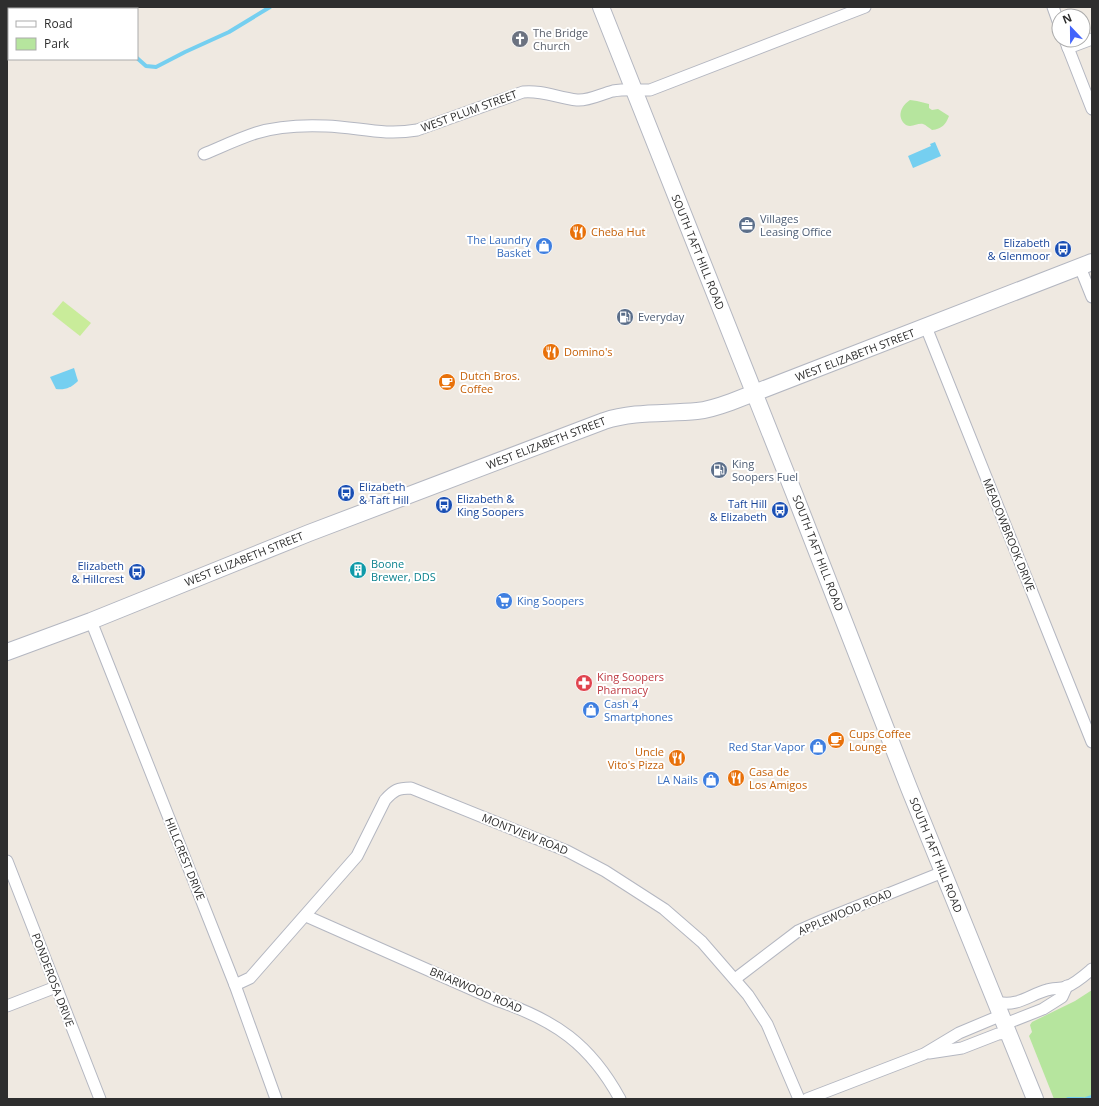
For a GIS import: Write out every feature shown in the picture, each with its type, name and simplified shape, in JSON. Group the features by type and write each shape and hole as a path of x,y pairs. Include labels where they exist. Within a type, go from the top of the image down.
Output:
{"main road":[{"name":"SOUTH TAFT HILL ROAD","path":"601,7 943,872 1035,1099"},
{"name":"WEST ELIZABETH STREET","path":"7,652 91,621 309,532 617,416 699,411 713,408 754,394 1086,264"}],"street":[{"name":"WEST PLUM STREET","path":"204,154 256,133 288,126 334,126 382,132 402,132 425,128 522,92 544,92 578,100 597,97 614,91 650,90 865,7"},
{"path":"1069,48 1092,109"},
{"path":"1086,264 1092,297"},
{"name":"MEADOWBROOK DRIVE","path":"926,327 1092,742"},
{"name":"HILLCREST DRIVE","path":"91,621 235,985 276,1099"},
{"name":"MONTVIEW ROAD","path":"235,985 250,978 306,916 357,856 386,800 392,792 401,788 411,788 567,851 605,871 664,909 702,942 735,979 767,1024 799,1099"},
{"name":"PONDEROSA DRIVE","path":"7,861 100,1099"},
{"name":"APPLEWOOD ROAD","path":"735,979 798,932 823,920 943,872"},
{"name":"BRIARWOOD ROAD","path":"306,916 496,1000 520,1008 544,1020 562,1031 591,1056 610,1080 620,1099"},
{"path":"924,1054 962,1048 998,1034 1006,1004 1026,1000 1047,990 1067,986 1092,969"},
{"path":"807,1099 924,1054 959,1032 1043,1008 1062,997 1067,986"},
{"path":"7,1006 56,987"}],"green space":[{"path":"910,100 929,104 929,108 932,110 938,109 949,116 943,126 932,130 923,124 910,126 906,125 901,119 900,115 904,105"},
{"path":"63,301 91,323 80,336 52,314"},
{"path":"1092,990 1092,1099 1054,1099 1029,1036 1032,1032 1030,1025 1032,1022 1075,1001"}],"water":[{"path":"935,142 941,156 913,168 908,156 931,146 930,144"},
{"path":"74,368 78,381 68,388 56,389 50,377"}],"waterway":[{"path":"49,7 54,8"},
{"path":"138,59 146,66 156,67 229,32 270,7"},
{"path":"1086,1099 1092,1097"},
{"path":"1068,1099 1083,1099"}],"place":[{"name":"The Bridge Church","path":"520,39"},
{"name":"Villages Leasing Office","path":"747,225"},
{"name":"Cheba Hut","path":"578,232"},
{"name":"The Laundry Basket","path":"544,246"},
{"name":"Elizabeth & Glenmoor","path":"1063,249"},
{"name":"Everyday","path":"625,317"},
{"name":"Domino's","path":"551,352"},
{"name":"Dutch Bros. Coffee","path":"447,382"},
{"name":"King Soopers Fuel","path":"719,470"},
{"name":"Elizabeth & Taft Hill","path":"346,493"},
{"name":"Elizabeth & King Soopers","path":"444,505"},
{"name":"Taft Hill & Elizabeth","path":"780,510"},
{"name":"Boone Brewer, DDS","path":"358,570"},
{"name":"Elizabeth & Hillcrest","path":"137,572"},
{"name":"King Soopers","path":"504,601"},
{"name":"King Soopers Pharmacy","path":"584,683"},
{"name":"Cash 4 Smartphones","path":"591,710"},
{"name":"Cups Coffee Lounge","path":"836,740"},
{"name":"Red Star Vapor","path":"818,747"},
{"name":"Uncle Vito's Pizza","path":"677,758"},
{"name":"Casa de Los Amigos","path":"736,778"},
{"name":"LA Nails","path":"711,780"}]}
